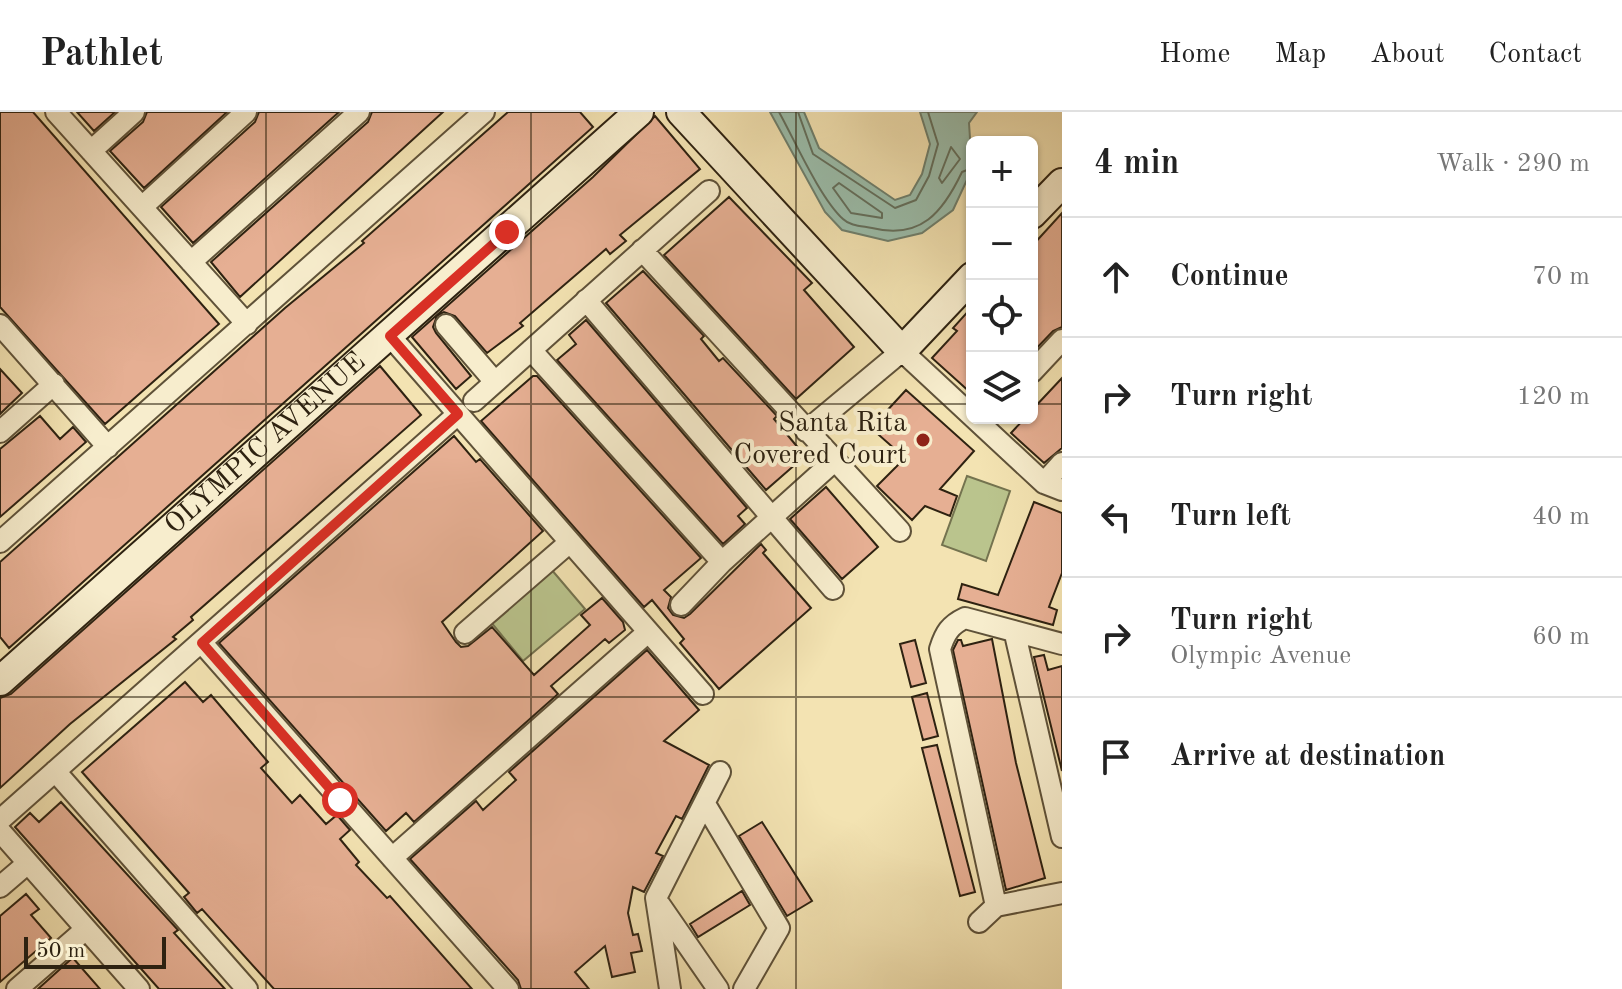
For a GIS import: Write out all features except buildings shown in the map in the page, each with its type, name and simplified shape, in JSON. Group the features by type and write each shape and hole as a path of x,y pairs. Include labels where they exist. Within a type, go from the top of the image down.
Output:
{"street":[{"path":"56,112 247,324"},
{"path":"91,151 134,112"},
{"path":"142,207 246,112"},
{"path":"191,262 359,112"},
{"path":"0,542 484,112"},
{"path":"681,112 902,351 966,407"},
{"name":"OLYMPIC AVENUE","path":"0,681 390,336 626,116"},
{"path":"1038,208 1062,183"},
{"path":"0,820 709,191"},
{"path":"642,250 833,462 900,531"},
{"path":"806,431 902,351 969,280"},
{"path":"586,300 833,589"},
{"path":"446,325 495,382"},
{"path":"0,326 108,447"},
{"path":"390,336 466,407 570,542 703,694"},
{"path":"1038,366 1062,340"},
{"path":"531,350 722,562"},
{"path":"0,432 54,384"},
{"path":"986,424 1053,487 1062,463"},
{"path":"681,605 722,562 833,462"},
{"path":"465,633 570,542"},
{"path":"996,906 940,649 945,634 954,623 965,618 1015,634 1062,644"},
{"path":"392,858 648,632"},
{"path":"1015,634 1062,837"},
{"path":"202,643 508,989"},
{"path":"55,771 247,989"},
{"path":"670,989 656,898 720,772"},
{"path":"705,804 779,928 744,989"},
{"path":"0,831 139,989"},
{"path":"0,887 28,863"},
{"path":"979,922 996,906 1062,893"},
{"path":"656,898 718,989"},
{"path":"17,989 86,929"}],"green space":[{"path":"967,476 1010,491 986,561 942,545"},
{"path":"551,569 585,609 523,661 490,621"}],"water":[{"path":"770,112 804,112 819,148 895,200 910,195 922,174 930,144 920,112 977,112 969,123 970,136 966,136 966,182 953,210 922,233 888,241 842,230 825,212"}],"place":[{"name":"Santa Rita Covered Court","path":"923,440"}],"route":[{"path":"340,800 202,643 458,414 390,336 507,232"}]}
